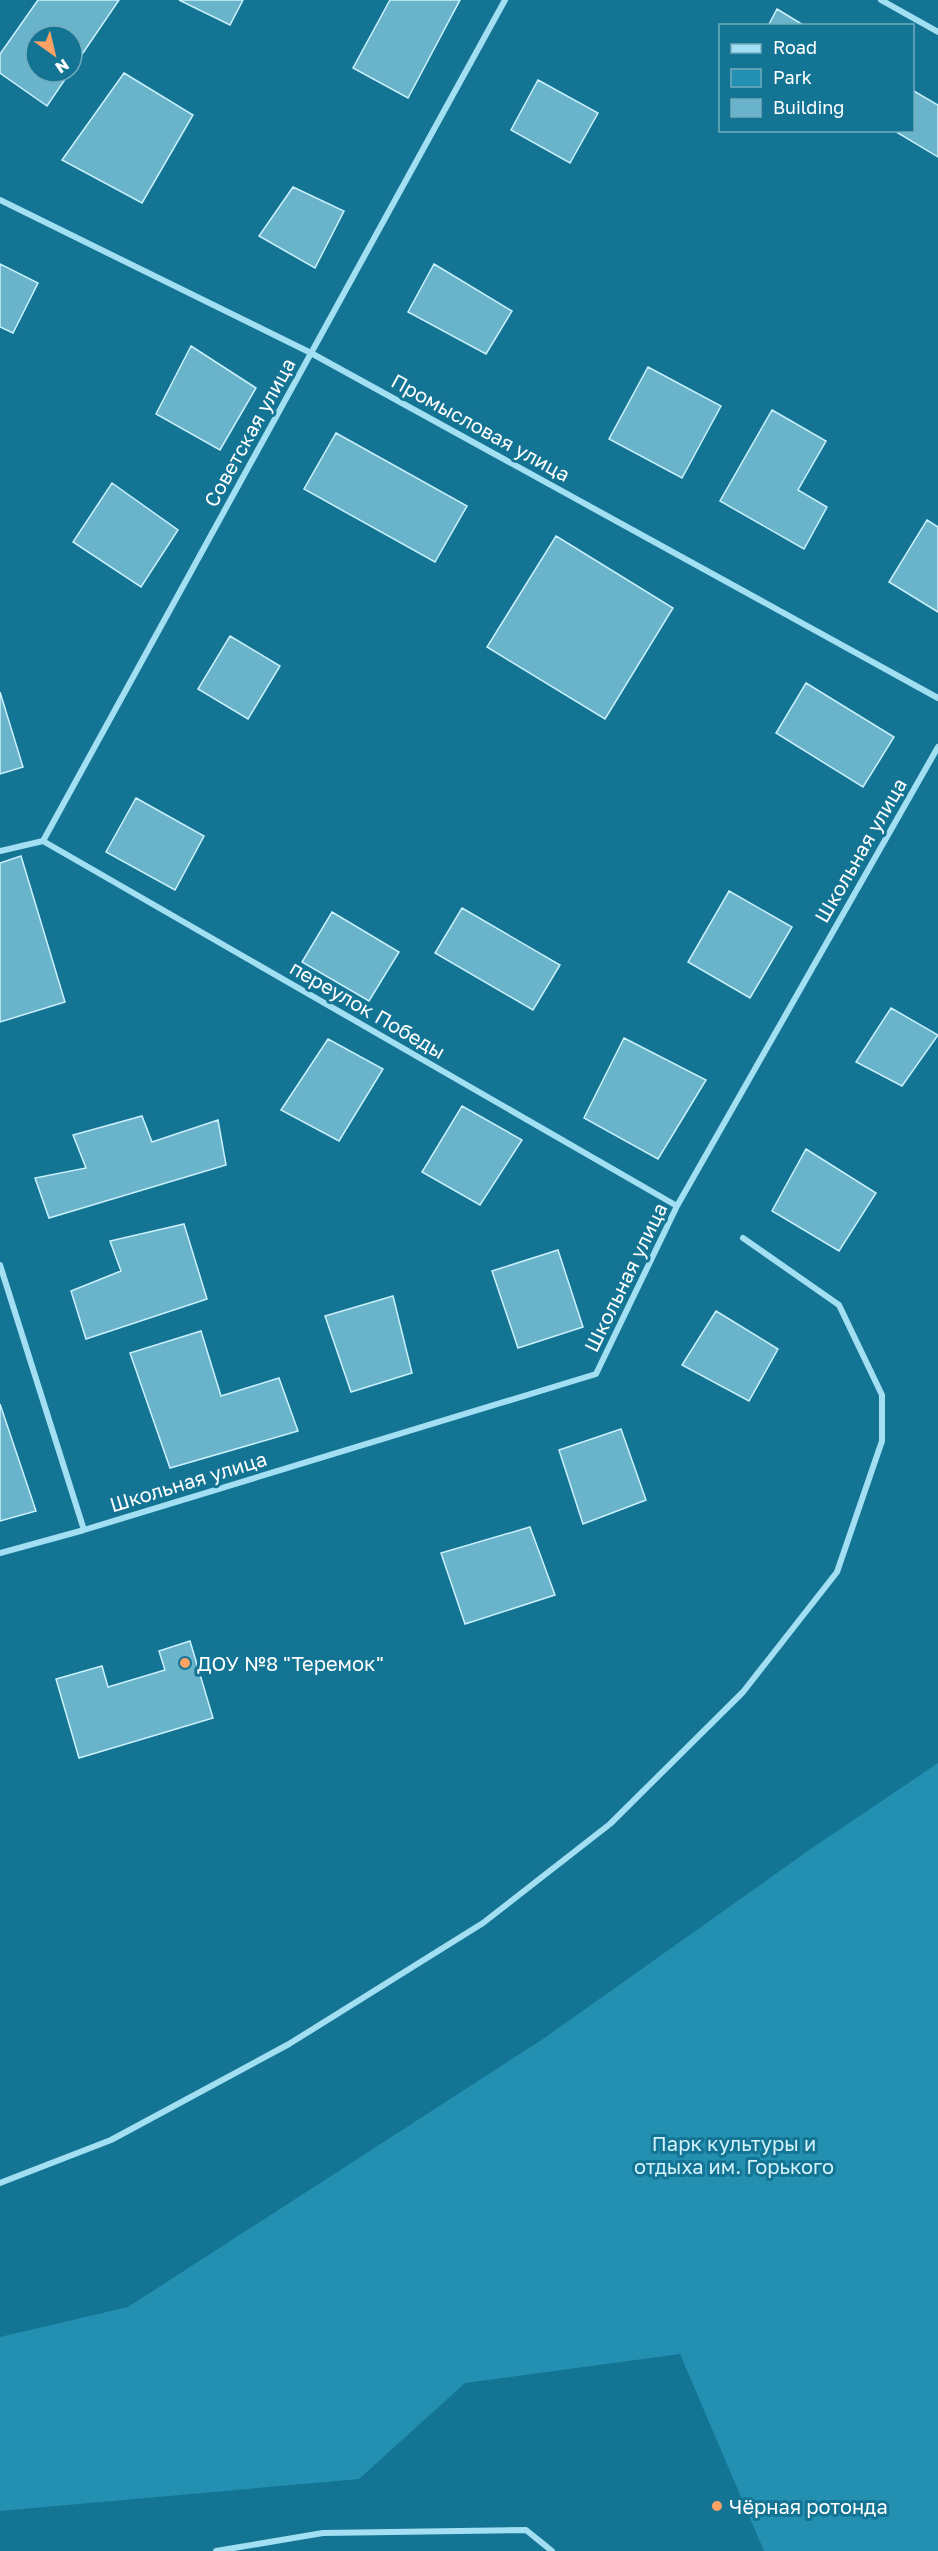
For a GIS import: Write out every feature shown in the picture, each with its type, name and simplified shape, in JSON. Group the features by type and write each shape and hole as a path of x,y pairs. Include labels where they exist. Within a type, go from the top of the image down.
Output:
{"street":[{"name":"Советская улица","path":"43,841 505,0"},
{"path":"881,0 938,32"},
{"name":"Промысловая улица","path":"0,200 311,352 938,698"},
{"name":"Школьная улица","path":"0,1553 84,1530 596,1374 677,1206 938,747"},
{"path":"0,851 43,841"},
{"name":"переулок Победы","path":"43,841 677,1206"},
{"path":"0,2183 111,2140 290,2044 483,1923 610,1824 743,1692 758,1674 837,1572 882,1441 882,1395 839,1305 743,1238"},
{"path":"0,1265 84,1530"},
{"path":"216,2551 322,2533 526,2530 552,2551"}],"green space":[{"name":"Парк культуры и отдыха им. Горького","path":"938,1763 938,2551 764,2551 680,2354 465,2383 359,2479 0,2511 0,2337 128,2307 543,2039 815,1846"}],"building":[{"path":"38,0 119,0 84,51 84,24 24,24 24,84 62,84 47,106 0,73 0,54"},
{"path":"179,0 243,0 230,25"},
{"path":"390,0 460,0 408,98 353,68"},
{"path":"777,9 802,24 769,24"},
{"path":"124,73 193,115 142,203 62,160"},
{"path":"538,80 598,113 570,163 511,130"},
{"path":"914,91 938,105 938,157 896,132 914,132"},
{"path":"293,187 344,211 315,268 259,236"},
{"path":"0,264 38,283 13,333 0,327"},
{"path":"434,264 512,311 486,354 408,312"},
{"path":"191,346 256,388 220,450 156,414"},
{"path":"648,367 721,406 682,478 609,439"},
{"path":"772,410 826,441 798,490 827,507 804,549 720,501"},
{"path":"336,433 467,506 435,562 304,489"},
{"path":"112,483 178,530 141,587 73,542"},
{"path":"927,520 938,527 938,612 889,582"},
{"path":"556,536 673,608 605,719 487,647"},
{"path":"230,636 280,666 248,719 198,689"},
{"path":"806,683 894,737 863,787 776,733"},
{"path":"0,692 23,767 0,774"},
{"path":"136,798 204,836 175,890 106,852"},
{"path":"21,856 65,1002 0,1022 0,863"},
{"path":"729,891 792,927 750,998 688,962"},
{"path":"462,908 560,965 533,1010 435,953"},
{"path":"332,912 399,952 369,1001 302,962"},
{"path":"891,1008 938,1035 902,1086 856,1062"},
{"path":"624,1038 706,1080 658,1159 584,1118"},
{"path":"328,1039 383,1069 339,1141 281,1110"},
{"path":"462,1106 522,1140 480,1205 422,1172"},
{"path":"142,1116 152,1142 218,1120 226,1165 49,1218 35,1178 86,1168 73,1135"},
{"path":"806,1149 876,1193 839,1251 772,1211"},
{"path":"184,1224 207,1299 86,1339 71,1291 121,1271 110,1241"},
{"path":"558,1250 583,1327 518,1348 492,1271"},
{"path":"393,1296 412,1373 351,1392 325,1316"},
{"path":"716,1311 778,1349 749,1401 682,1365"},
{"path":"201,1331 221,1396 279,1378 298,1431 170,1468 130,1353"},
{"path":"0,1404 36,1511 0,1521"},
{"path":"621,1429 646,1500 583,1524 559,1450"},
{"path":"530,1527 555,1595 465,1624 441,1553"},
{"path":"190,1641 213,1718 79,1758 56,1679 102,1666 108,1687 165,1670 159,1651"}],"place":[{"name":"ДОУ №8 \"Теремок\"","path":"185,1663"},
{"name":"Чёрная ротонда","path":"717,2506"}]}
